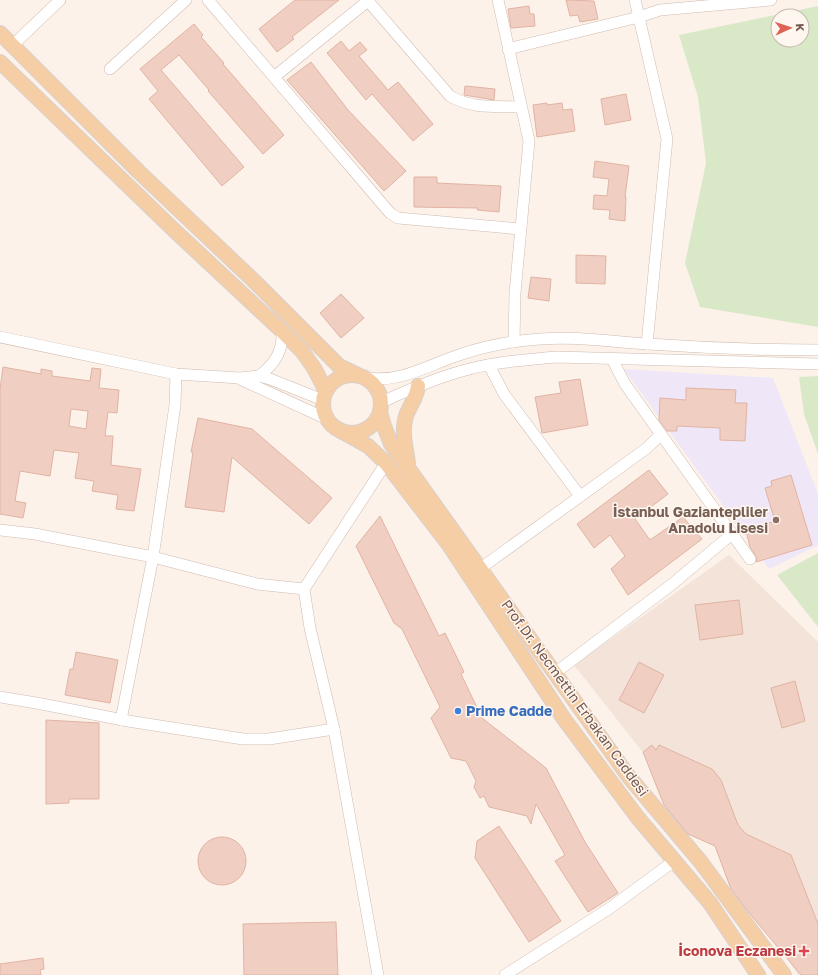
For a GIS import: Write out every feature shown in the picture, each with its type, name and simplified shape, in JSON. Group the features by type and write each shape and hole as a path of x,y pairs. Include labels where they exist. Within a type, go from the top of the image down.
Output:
{"main road":[{"path":"0,33 139,172 253,280 339,366 362,376 377,388 381,407 376,421 369,428 360,432 351,433 341,431 333,426 327,419 323,410 324,395 314,368 282,330 176,232 0,62"},
{"path":"324,395 331,383 339,377 348,374 362,376"},
{"path":"408,468 404,445 404,424 416,395 418,386"},
{"name":"Prof.Dr. Necmettin Erbakan Caddesi","path":"381,407 384,426 391,444 408,468 481,568 629,777 700,861 784,975"},
{"name":"Prof.Dr. Necmettin Erbakan Caddesi","path":"341,431 368,446 386,464 450,545 564,719 638,818 710,903 758,975"}],"street":[{"path":"13,45 60,0"},
{"path":"110,69 186,0"},
{"path":"208,0 390,213 398,218 520,229"},
{"path":"274,77 369,0 450,96 468,104 520,107"},
{"path":"498,0 520,107 529,141 514,294 514,342"},
{"path":"635,0 668,139 647,344"},
{"path":"508,49 639,17 660,10 701,3 771,0"},
{"path":"259,376 271,366 278,356 282,344 282,330"},
{"path":"0,337 176,374 240,378 259,376 324,395"},
{"path":"362,376 382,380 396,378 460,355 514,342 539,339 582,338 647,344 818,350"},
{"path":"381,407 418,386 463,370 489,365 556,357 818,364"},
{"path":"612,359 625,384 750,559"},
{"path":"489,365 504,394 580,496"},
{"path":"121,720 153,557 175,405 176,374"},
{"path":"240,378 327,419"},
{"path":"481,568 647,448 661,434"},
{"path":"378,975 334,728 310,628 304,589 386,464"},
{"path":"0,530 35,534 153,557 258,584 304,589"},
{"path":"555,673 672,585 732,534"},
{"path":"0,697 121,720 243,739 269,739 334,728"},
{"path":"505,975 610,908 674,860"}],"shaded area":[{"path":"624,369 773,378 818,494 818,545 769,569"},
{"path":"729,555 818,642 818,975 798,975 701,826 574,665"}],"green space":[{"path":"818,6 818,327 700,307 685,263 706,163 698,97 679,35 770,16 770,48 810,48 810,8 808,8"},
{"path":"818,376 818,454 804,414 799,377"},
{"path":"818,553 818,627 777,575"}],"building":[{"path":"295,0 339,0 292,37 294,39 277,52 259,29"},
{"path":"566,0 594,1 598,19 580,22 578,15 570,16"},
{"path":"529,6 530,14 534,14 535,26 511,28 508,9"},
{"path":"194,24 203,35 201,37 284,135 263,154 179,55 161,70 244,167 222,186 149,99 158,91 140,69"},
{"path":"341,41 349,51 360,42 367,50 359,56 388,90 398,82 433,124 413,141 372,94 366,100 327,53"},
{"path":"311,62 348,110 406,171 384,191 287,80"},
{"path":"465,86 495,89 494,100 464,95"},
{"path":"626,94 631,120 605,125 601,99"},
{"path":"547,103 547,105 562,103 563,110 572,109 575,131 537,137 533,105"},
{"path":"595,161 629,166 625,197 625,221 609,219 610,210 593,209 594,195 607,196 609,179 593,177"},
{"path":"414,177 437,177 437,183 501,186 499,212 477,210 478,208 414,207"},
{"path":"576,255 606,256 605,284 576,283"},
{"path":"531,277 551,279 549,301 528,298"},
{"path":"341,294 364,318 341,338 320,313"},
{"path":"3,367 41,374 41,369 52,371 52,376 90,381 92,368 101,369 99,388 119,390 117,413 108,412 105,436 113,436 111,465 141,469 134,511 116,509 118,495 92,491 94,481 75,478 79,453 54,450 50,476 20,471 15,501 26,503 23,518 0,514 0,389","holes":["71,409 88,411 86,429 69,426"]},
{"path":"580,379 588,425 542,433 535,397 561,393 559,382"},
{"path":"686,388 736,390 735,403 747,403 745,441 720,440 720,428 677,426 677,431 667,431 659,420 660,398 686,400"},
{"path":"198,418 252,429 332,498 309,524 232,457 224,512 185,507 193,452 191,452"},
{"path":"649,470 668,494 635,519 650,540 683,517 702,539 628,595 611,569 625,556 610,535 594,548 577,524"},
{"path":"791,475 812,545 756,562 757,558 750,547 746,530 775,521 765,488 772,486 771,481"},
{"name":"Prime Cadde","path":"380,516 439,636 445,633 464,672 461,674 482,718 546,768 585,842 618,893 588,912 555,861 565,855 536,804 531,824 527,816 489,807 484,796 480,798 474,787 476,781 466,761 451,758 431,718 440,707 402,629 394,623 356,546"},
{"path":"739,600 743,634 700,640 695,605"},
{"path":"76,652 118,660 110,703 65,695 70,669 73,669"},
{"path":"639,662 664,675 644,713 619,700"},
{"path":"795,681 805,721 782,728 771,688"},
{"path":"46,720 99,723 99,799 69,799 69,803 46,804"},
{"path":"652,745 656,750 659,745 712,769 721,780 738,825 746,834 791,855 818,924 818,975 801,975 731,889 715,846 688,834 664,805 643,752"},
{"path":"499,826 561,921 529,942 475,858 477,841"},
{"path":"217,837 227,837 236,841 242,847 245,852 245,870 236,881 227,885 217,885 208,881 202,875 198,866 198,856 202,847 208,841"},
{"path":"336,922 338,975 244,975 243,924"},
{"path":"43,958 44,969 40,970 41,975 0,975 0,964"}],"place":[{"name":"İstanbul Gaziantepliler Anadolu Lisesi","path":"776,520"},
{"name":"Prime Cadde","path":"458,711"},
{"name":"İconova Eczanesi","path":"804,951"}]}
